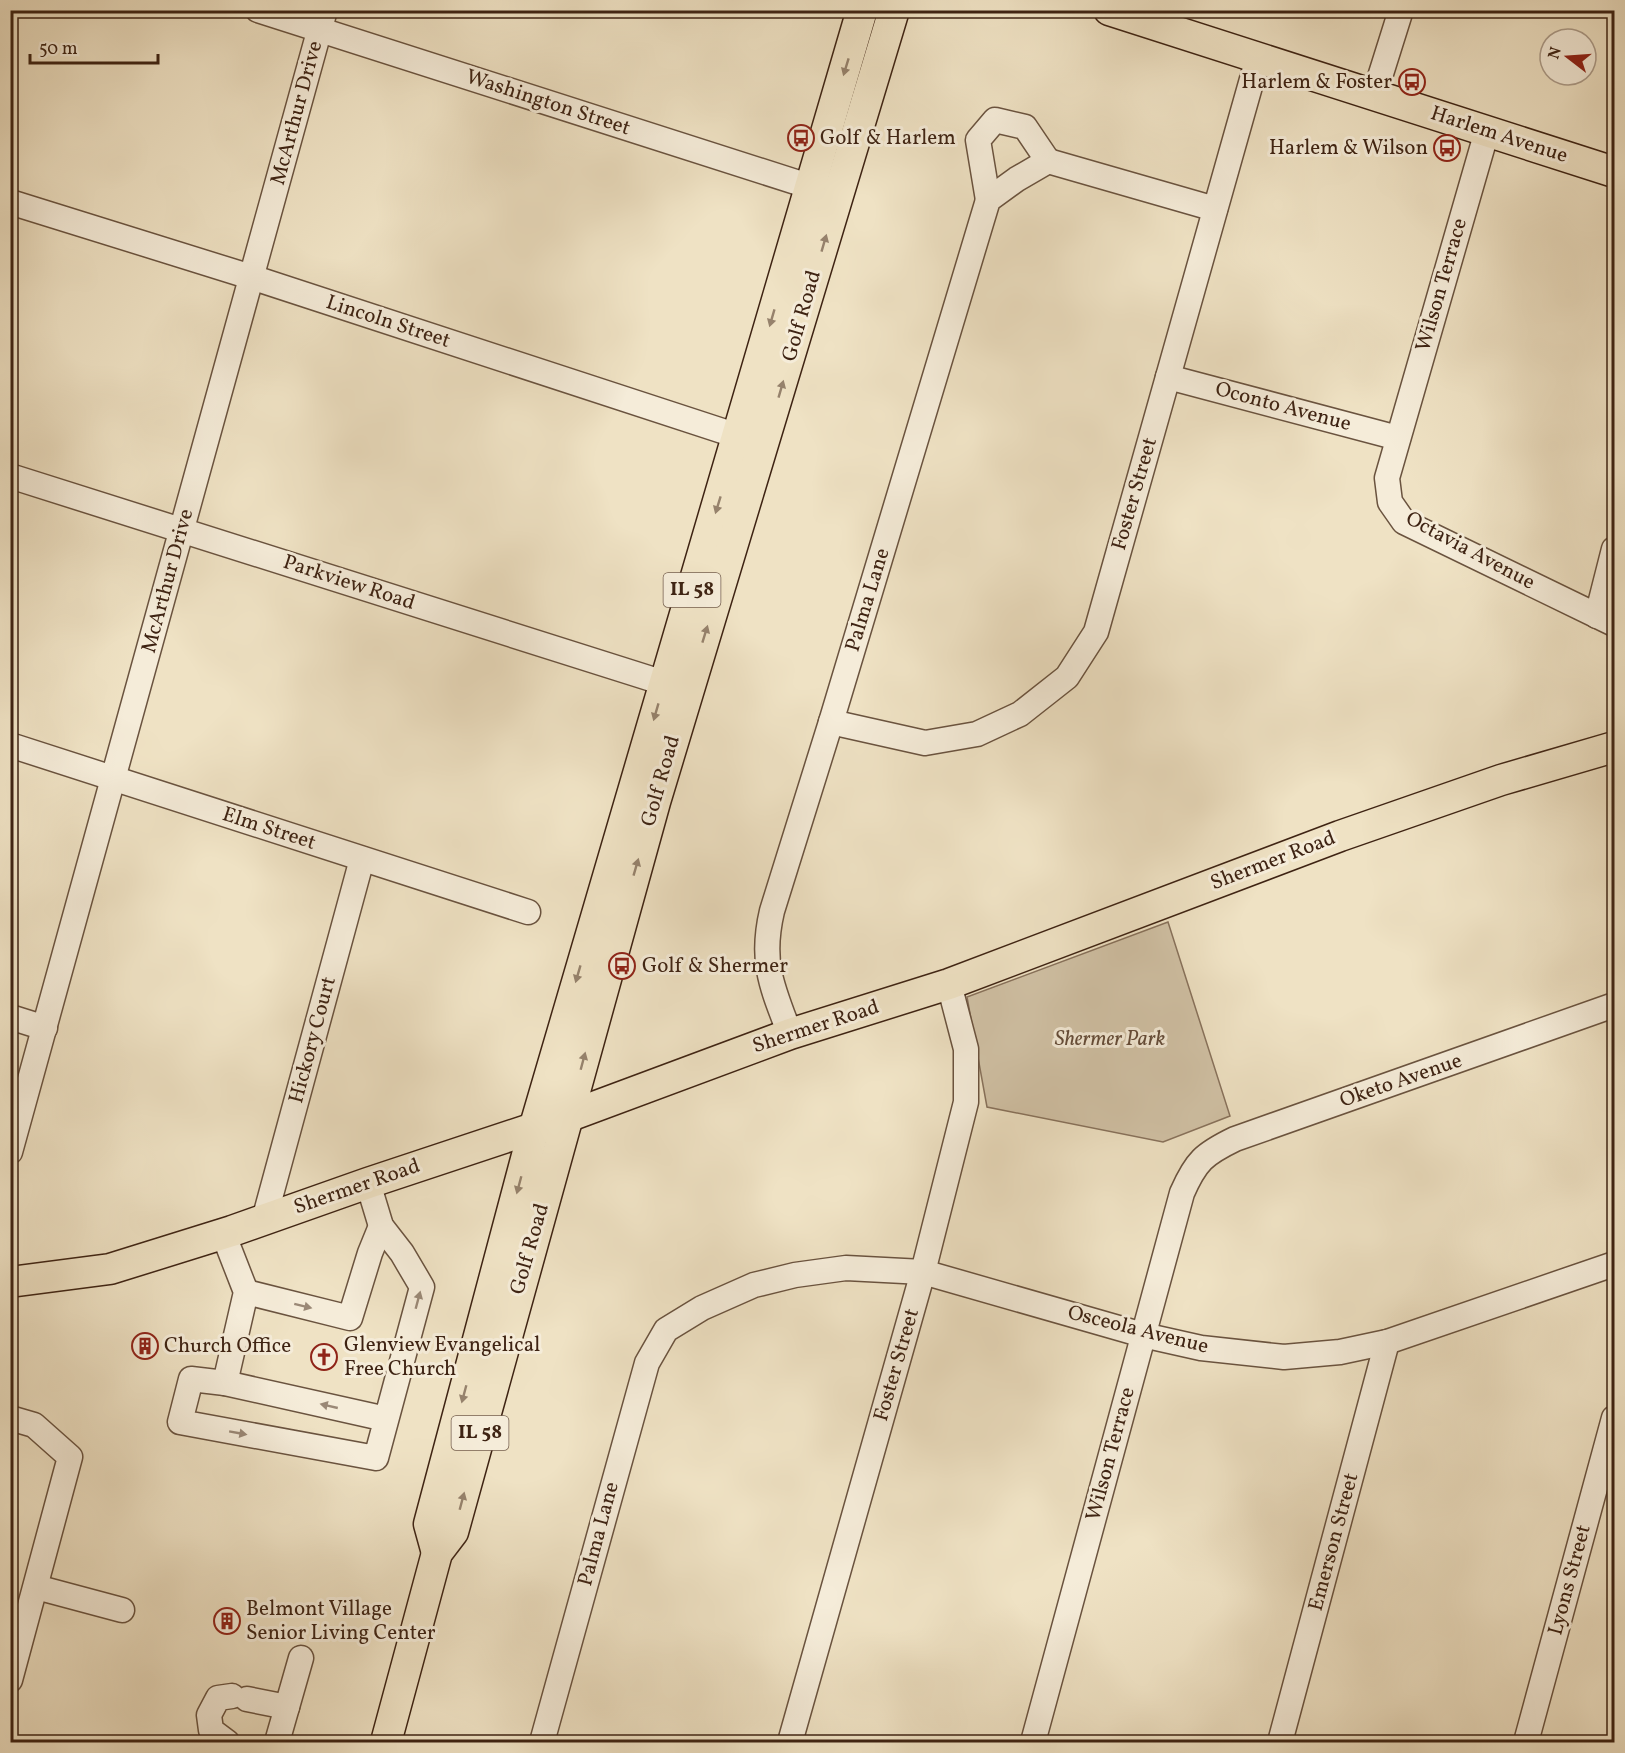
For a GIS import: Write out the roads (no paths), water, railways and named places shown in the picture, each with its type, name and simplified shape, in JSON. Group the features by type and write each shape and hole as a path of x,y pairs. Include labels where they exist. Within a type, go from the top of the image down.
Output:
{"main road":[{"name":"Golf Road","path":"824,191 880,54 894,10"},
{"path":"880,54 911,10"},
{"name":"Harlem Avenue","path":"1109,10 1614,172"},
{"name":"Golf Road","path":"437,1553 429,1524 534,1129 676,686 824,191 861,12"},
{"name":"Golf Road","path":"386,1743 437,1553 453,1532 567,1117 620,923 676,686"},
{"name":"Shermer Road","path":"13,1284 110,1269 264,1220 368,1183 534,1129 790,1034 949,984 1340,836 1501,780 1614,747"}],"street":[{"name":"Washington Street","path":"258,10 322,20 824,191"},
{"path":"1374,96 1401,10"},
{"name":"McArthur Drive","path":"10,1152 322,20"},
{"name":"Foster Street","path":"831,722 926,743 977,734 1020,714 1067,677 1096,632 1258,58"},
{"path":"1048,161 1017,179 988,200 978,140 995,120 1025,127 1048,161 1215,209"},
{"name":"Wilson Terrace","path":"1398,438 1487,131"},
{"name":"Palma Lane","path":"790,1034 775,995 767,962 766,936 988,200"},
{"name":"Lincoln Street","path":"10,202 751,440"},
{"name":"Oconto Avenue","path":"1168,377 1398,438"},
{"name":"Octavia Avenue","path":"1398,438 1387,478 1390,502 1404,522 1606,620"},
{"name":"Parkview Road","path":"10,476 676,686"},
{"path":"1606,620 1614,549"},
{"name":"Elm Street","path":"10,745 528,912"},
{"name":"Hickory Court","path":"264,1220 362,859"},
{"name":"Foster Street","path":"790,1743 923,1272 966,1102 966,1049 949,984"},
{"name":"Oketo Avenue","path":"1193,1168 1211,1151 1235,1139 1614,1005"},
{"path":"10,1017 45,1028"},
{"name":"Wilson Terrace","path":"1033,1743 1182,1193 1193,1168"},
{"path":"368,1183 381,1226 402,1253 422,1287 376,1458 180,1422 191,1379 225,1383 386,1419"},
{"path":"246,1292 350,1318 370,1253 381,1226"},
{"path":"223,1233 246,1292 225,1383"},
{"name":"Osceola Avenue","path":"666,1330 702,1308 754,1285 795,1275 846,1268 923,1272 1143,1335 1201,1348 1284,1357 1340,1352 1387,1342 1614,1264"},
{"name":"Palma Lane","path":"542,1743 646,1363 666,1330"},
{"name":"Emerson Street","path":"1280,1743 1387,1342"},
{"path":"10,1418 34,1425 70,1457 10,1680"},
{"name":"Lyons Street","path":"1526,1743 1614,1418"},
{"path":"36,1587 122,1610"},
{"path":"278,1743 301,1658"},
{"path":"227,1743 211,1730 209,1715 218,1698 239,1697 287,1707"}],"place":[{"name":"Harlem & Foster","path":"1412,82"},
{"name":"Golf & Harlem","path":"801,138"},
{"name":"Harlem & Wilson","path":"1447,148"},
{"name":"Golf & Shermer","path":"622,966"},
{"name":"Church Office","path":"145,1346"},
{"name":"Glenview Evangelical Free Church","path":"324,1357"},
{"name":"Belmont Village Senior Living Center","path":"227,1621"}],"park label":[{"name":"Shermer Park","path":"1110,1039"}]}
